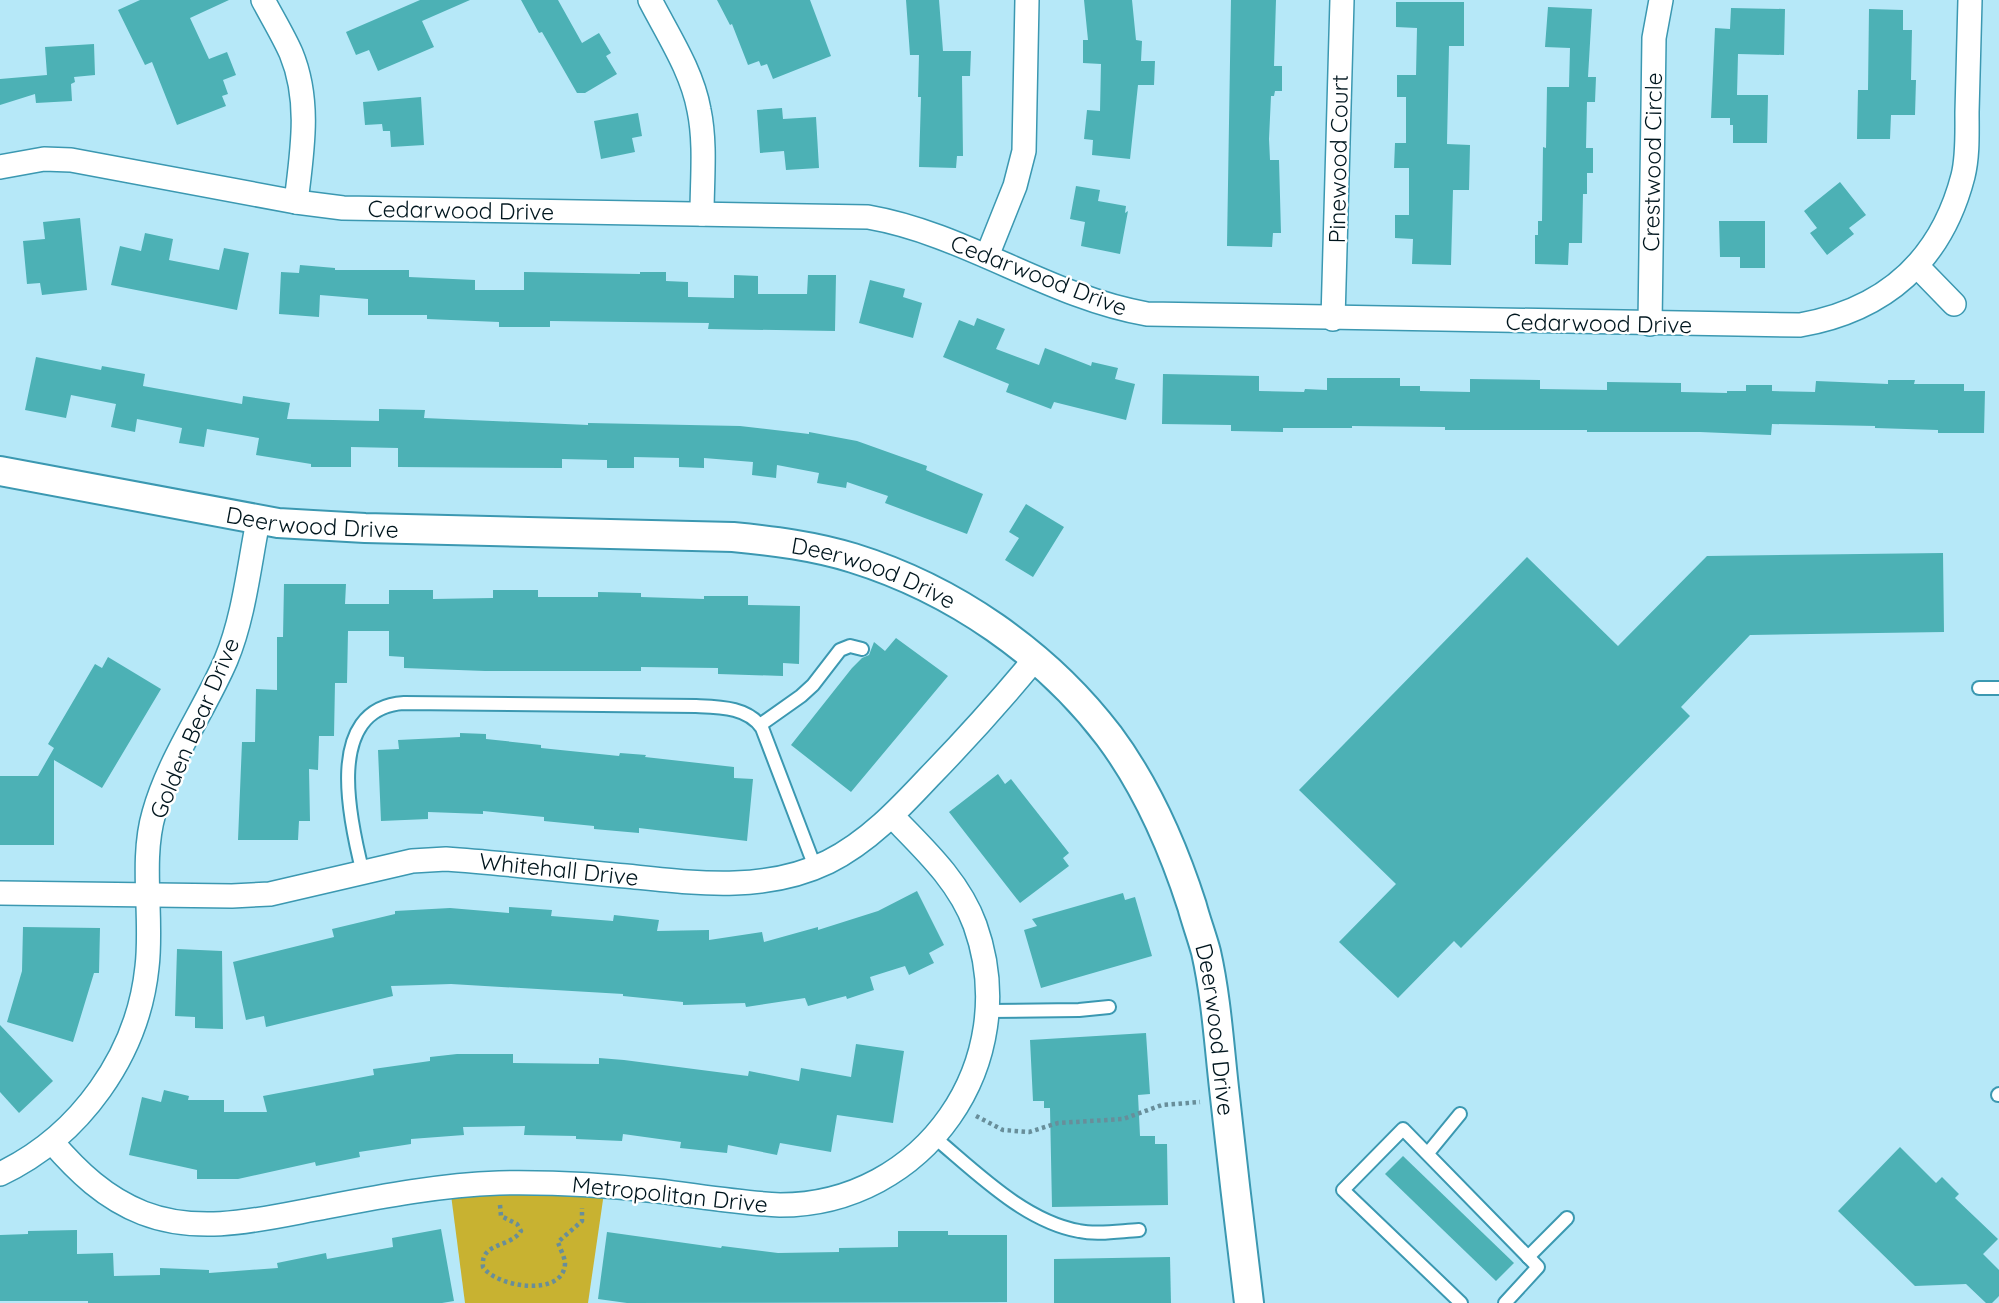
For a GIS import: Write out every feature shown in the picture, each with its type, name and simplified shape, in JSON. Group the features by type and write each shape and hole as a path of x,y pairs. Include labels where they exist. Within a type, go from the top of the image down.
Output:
{"street":[{"path":"263,0 290,52 299,79 304,131 296,202"},
{"path":"650,0 686,70 699,108 702,128 702,215"},
{"path":"987,256 1015,186 1024,151 1027,0"},
{"name":"Pinewood Court","path":"1334,319 1342,0"},
{"name":"Crestwood Circle","path":"1650,324 1654,38 1661,0"},
{"name":"Cedarwood Drive","path":"0,167 22,161 62,159 296,202 343,208 868,217 915,227 1088,298 1139,313 1784,326 1814,323 1864,306 1895,286 1917,266 1945,223 1963,176 1970,0"},
{"path":"1917,266 1954,304"},
{"name":"Deerwood Drive","path":"0,471 258,521 331,527 733,537 773,541 852,558 918,583 978,616 1035,659 1073,695 1110,737 1139,784 1180,870 1206,952 1249,1303"},
{"name":"Golden Bear Drive","path":"0,1174 52,1142 92,1102 104,1085 127,1039 141,1001 148,965 148,895 153,814 230,649 258,521"},
{"name":"Whitehall Drive","path":"0,893 232,896 270,894 412,861 446,859 640,878 738,884 776,879 816,867 846,852 892,816 990,715 1035,659"},
{"name":"Metropolitan Drive","path":"52,1142 90,1182 118,1201 152,1216 180,1223 248,1221 401,1193 500,1183 605,1186 757,1204 802,1205 844,1196 900,1167 934,1137 957,1105 972,1076 980,1053 986,1011 987,987 981,945 965,903 940,866 892,816"}],"lane":[{"path":"760,725 813,685 840,650 850,646 862,649"},
{"path":"1979,688 1999,688"},
{"path":"363,873 353,823 349,763 356,734 365,718 384,706 404,703 696,706 742,712 760,725 816,867"},
{"path":"986,1011 1110,1007"},
{"path":"1427,1153 1460,1114"},
{"path":"1461,1303 1343,1190 1404,1129 1538,1267 1505,1303"},
{"path":"934,1137 1014,1203 1048,1223 1082,1232 1139,1230"},
{"path":"1528,1257 1567,1218"}],"path":[{"path":"957,1105 996,1128 1021,1133 1058,1123 1123,1119 1162,1105 1226,1100"},
{"path":"499,1203 501,1216 517,1224 521,1231 515,1239 487,1251 482,1265 494,1278 536,1286 552,1281 562,1271 565,1262 558,1242 582,1221 582,1203"}],"shaded area":[{"path":"605,1186 588,1303 465,1303 450,1187"}],"building":[{"path":"140,0 229,0 190,18 209,59 227,52 236,75 223,80 228,94 222,96 226,106 177,125 152,62 145,65 118,10"},
{"path":"420,0 470,0 422,21 434,47 378,71 369,50 356,55 346,32"},
{"path":"521,0 558,0 582,43 599,33 611,53 606,56 617,74 585,93 577,93"},
{"path":"717,0 810,0 831,56 773,79 767,64 761,66 759,61 748,65 732,24 730,25"},
{"path":"906,0 939,0 943,51 971,51 970,76 962,76 963,156 957,156 956,168 919,167 919,55 910,55"},
{"path":"1084,0 1132,0 1136,40 1142,41 1141,61 1155,61 1154,85 1138,85 1130,159 1092,155 1093,140 1084,139 1087,110 1100,111 1101,64 1083,63 1083,40 1088,40"},
{"path":"1231,0 1276,0 1274,66 1282,66 1282,91 1275,91 1274,96 1271,96 1269,139 1270,160 1279,160 1281,233 1273,233 1272,247 1227,246"},
{"path":"1396,2 1464,2 1464,46 1449,46 1447,144 1470,145 1469,190 1453,190 1451,265 1412,264 1413,239 1395,238 1395,215 1409,215 1409,168 1394,168 1395,143 1406,143 1406,97 1397,97 1397,75 1416,75 1417,28 1396,27"},
{"path":"1548,7 1592,9 1588,77 1596,77 1595,102 1587,102 1586,148 1593,148 1593,173 1587,173 1587,194 1583,194 1582,243 1569,243 1568,265 1535,264 1535,235 1538,235 1538,221 1542,221 1547,87 1569,87 1570,48 1545,47"},
{"path":"1731,8 1785,9 1784,55 1738,54 1737,95 1768,95 1767,143 1733,143 1733,125 1730,125 1730,118 1711,118 1715,28 1730,29"},
{"path":"1869,9 1903,10 1903,30 1912,30 1911,80 1916,80 1915,115 1891,115 1890,139 1857,139 1858,90 1868,90"},
{"path":"94,44 95,75 74,77 75,82 71,84 72,101 36,103 35,94 0,105 0,79 47,75 45,47"},
{"path":"421,97 424,145 391,147 390,131 383,131 382,124 365,125 363,102"},
{"path":"782,108 783,119 816,117 819,168 786,170 784,151 760,153 757,110"},
{"path":"638,113 642,136 632,138 635,152 601,159 594,121"},
{"path":"1840,182 1866,215 1849,228 1854,234 1827,255 1810,233 1817,228 1804,211"},
{"path":"1076,186 1100,190 1098,201 1126,206 1125,213 1128,211 1120,254 1081,246 1085,222 1070,219"},
{"path":"80,218 87,290 42,295 40,283 27,284 23,241 45,239 43,222"},
{"path":"1719,221 1765,221 1765,268 1740,268 1740,257 1720,257"},
{"path":"145,233 173,239 169,260 219,270 224,248 249,253 237,310 111,285 120,246 141,251"},
{"path":"300,265 335,270 409,270 409,277 475,280 475,290 524,290 524,272 666,272 666,281 688,282 688,297 734,298 734,275 758,276 758,294 807,294 808,275 836,275 835,331 708,329 709,323 550,321 550,327 499,327 499,322 427,319 427,315 368,315 368,299 320,295 319,317 279,314 281,272 299,273"},
{"path":"870,280 905,289 903,297 922,303 913,338 859,323"},
{"path":"977,318 1005,329 996,349 1039,365 1045,348 1091,366 1092,362 1118,368 1115,379 1135,384 1126,420 1054,402 1051,409 1006,392 1009,384 943,357 959,320 974,326"},
{"path":"36,357 101,370 102,366 145,374 143,386 242,404 243,396 290,403 287,419 379,421 379,409 425,410 424,418 588,425 740,426 809,432 857,441 927,466 926,470 983,494 967,534 885,503 888,496 847,482 846,488 817,483 819,473 777,465 776,478 752,475 753,462 704,458 704,468 679,467 679,458 634,457 634,468 607,468 607,460 562,459 562,468 398,467 398,448 351,447 351,467 311,467 311,464 256,455 259,438 207,429 204,447 179,443 182,428 137,419 135,432 111,427 116,404 71,395 66,418 25,410"},
{"path":"1163,374 1259,376 1259,391 1304,392 1305,389 1327,390 1327,378 1400,378 1400,386 1420,386 1420,391 1470,392 1470,379 1540,380 1540,389 1607,390 1607,382 1681,383 1681,392 1727,393 1746,391 1746,385 1772,385 1772,391 1815,392 1816,381 1888,384 1888,380 1915,380 1914,384 1964,384 1964,391 1985,391 1984,433 1938,433 1938,430 1875,426 1772,424 1771,435 1352,426 1283,428 1283,432 1231,431 1231,425 1162,424"},
{"path":"1026,504 1064,527 1033,577 1005,560 1019,538 1009,532"},
{"path":"1943,553 1944,632 1750,635 1681,707 1690,716 1461,948 1454,941 1398,998 1339,942 1396,884 1299,790 1527,557 1618,646 1707,556"},
{"path":"284,584 346,584 345,604 389,604 389,590 433,590 433,599 493,598 493,590 538,590 538,597 598,597 598,592 641,593 641,597 704,599 704,596 748,596 748,605 800,606 799,664 783,663 783,676 718,674 718,668 485,671 404,668 404,657 389,656 389,631 348,631 347,683 335,683 334,736 319,736 318,770 309,769 310,821 299,821 298,840 238,840 242,742 255,742 256,689 277,690 277,637 283,637"},
{"path":"896,638 948,676 851,792 791,745 852,668 869,655 874,642 885,651"},
{"path":"108,657 161,689 102,788 54,760 54,845 0,845 0,776 38,776 54,748 48,744 95,664 102,668"},
{"path":"460,733 486,734 486,739 541,745 541,748 619,756 620,753 646,755 645,757 734,767 734,778 753,779 747,841 639,828 639,833 594,829 594,826 544,821 544,817 483,811 483,814 428,812 428,819 381,821 378,750 399,749 398,740 460,737"},
{"path":"998,774 1005,784 1011,779 1069,853 1063,858 1069,866 1020,903 949,812"},
{"path":"917,891 944,945 929,953 934,963 909,975 905,966 870,977 874,990 847,999 846,996 808,1006 805,998 746,1007 745,1003 683,1005 683,1002 623,994 451,984 391,986 393,996 266,1027 264,1016 246,1020 233,962 334,937 332,929 395,914 395,911 450,908 509,913 509,907 552,910 551,916 613,921 614,915 659,920 657,931 709,930 709,940 762,932 764,942 818,927 818,930 878,911"},
{"path":"1123,893 1125,900 1135,897 1152,956 1041,988 1024,930 1037,926 1032,919"},
{"path":"23,927 100,928 99,973 94,973 73,1042 7,1022 22,971"},
{"path":"177,949 222,951 223,1029 195,1028 195,1017 175,1016"},
{"path":"0,1025 53,1081 19,1113 0,1092"},
{"path":"1146,1033 1150,1094 1138,1095 1140,1136 1155,1136 1155,1144 1167,1144 1168,1205 1052,1207 1050,1108 1044,1108 1044,1101 1033,1101 1030,1040"},
{"path":"856,1044 904,1051 893,1123 837,1115 831,1152 780,1143 777,1155 728,1145 727,1153 680,1148 681,1142 623,1134 622,1141 576,1139 576,1136 524,1135 525,1126 463,1127 464,1135 411,1139 411,1144 359,1152 360,1157 316,1166 315,1162 238,1179 197,1179 197,1170 129,1155 142,1097 161,1102 164,1090 189,1096 188,1100 224,1100 224,1112 267,1112 263,1096 374,1075 373,1069 430,1061 430,1057 457,1054 513,1054 513,1063 599,1064 599,1058 748,1076 749,1071 799,1081 801,1068 851,1077"},
{"path":"1900,1147 1936,1183 1942,1177 1959,1194 1955,1198 1998,1239 1983,1254 1999,1270 1999,1296 1992,1303 1986,1303 1966,1284 1915,1286 1838,1211"},
{"path":"1403,1156 1514,1263 1496,1281 1385,1174"},
{"path":"441,1229 454,1301 442,1303 0,1301 0,1235 28,1234 28,1231 77,1230 77,1254 113,1253 114,1276 160,1275 160,1268 209,1270 209,1273 278,1268 277,1263 326,1253 327,1259 393,1247 392,1238"},
{"path":"898,1231 948,1231 948,1235 1007,1235 1007,1302 627,1303 598,1299 607,1232 778,1253 898,1247"},
{"path":"1170,1257 1171,1303 1054,1303 1054,1259"}]}
